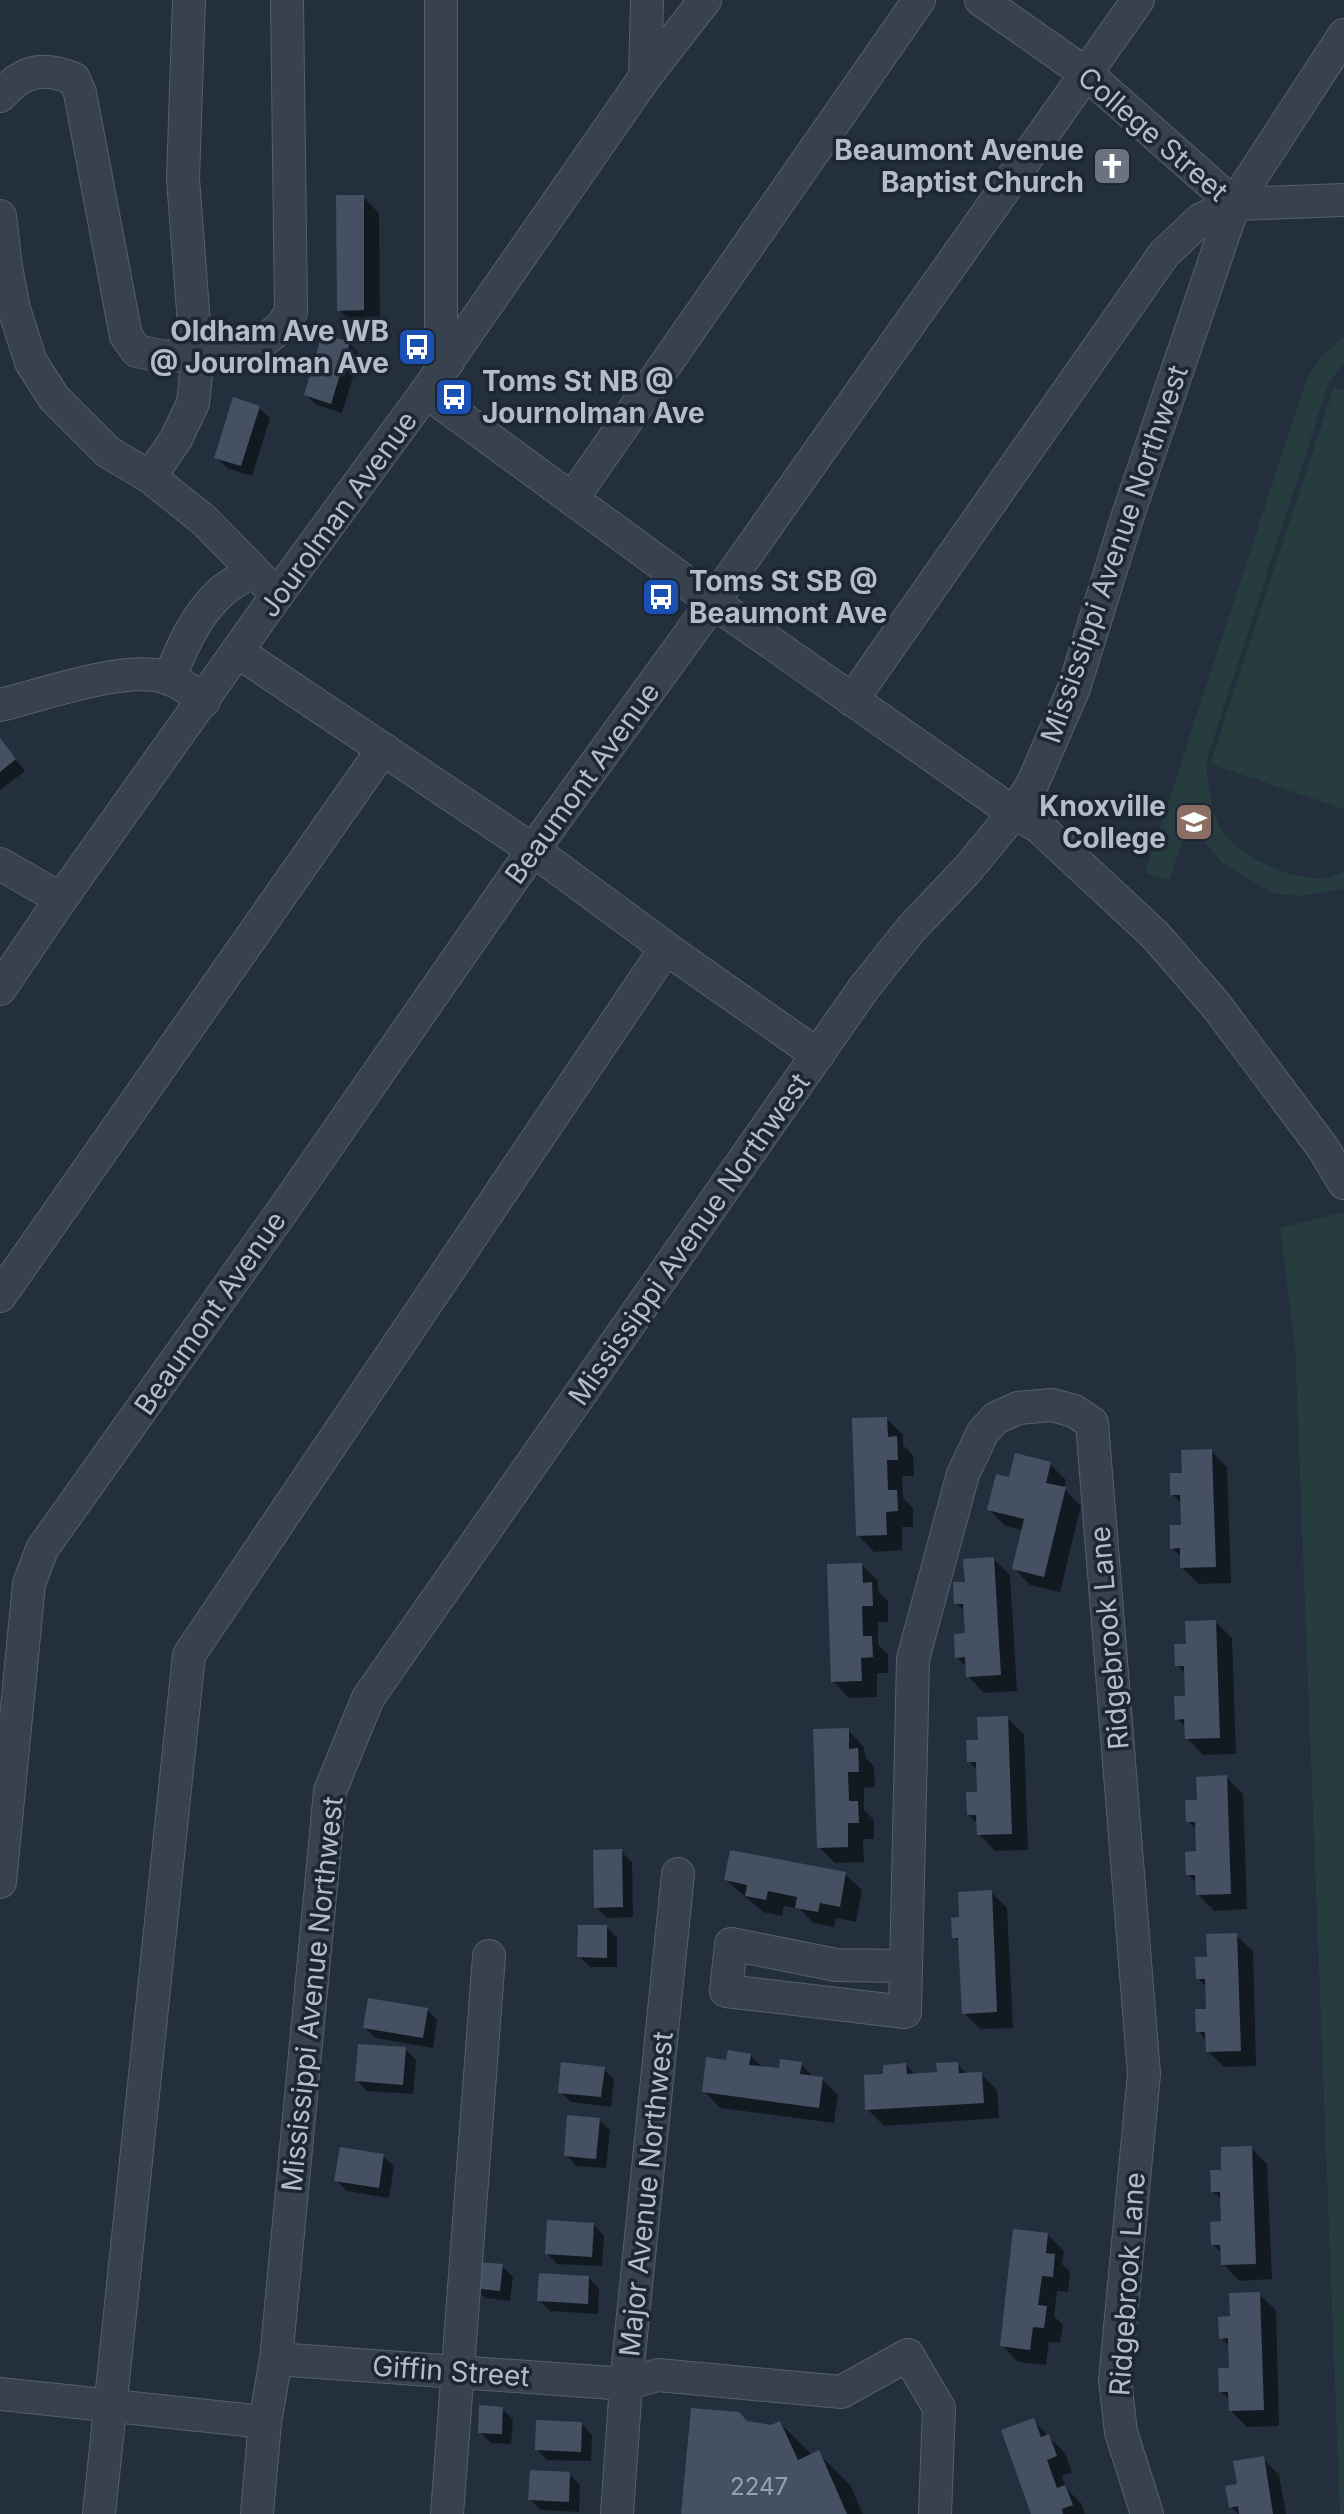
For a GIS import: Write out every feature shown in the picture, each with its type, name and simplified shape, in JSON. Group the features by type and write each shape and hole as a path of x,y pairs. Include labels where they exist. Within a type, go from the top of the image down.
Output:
{"street":[{"path":"150,477 176,439 193,403 196,352 183,179 189,0"},
{"path":"0,96 32,72 55,71 74,79 80,93 126,336 137,351 165,357 261,343 281,327 291,312 287,0"},
{"path":"441,0 441,324 448,362"},
{"path":"645,77 647,0"},
{"name":"Jourolman Avenue","path":"0,989 277,595 448,362 645,77 705,0"},
{"path":"572,499 919,0"},
{"name":"College Street","path":"981,0 1088,75 1234,204 1344,200"},
{"name":"Beaumont Avenue","path":"0,1882 2,1832 29,1584 42,1549 281,1213 533,850 713,602 1088,75 1138,0"},
{"name":"Mississippi Avenue Northwest","path":"257,2514 265,2422 276,2359 330,1791 368,1698 864,988 911,929 967,870 1014,813 1032,785 1074,688 1128,515 1234,204 1344,35"},
{"path":"852,700 1164,254 1200,220 1234,204"},
{"path":"1,234 14,309 31,362 54,398 108,452 150,477 205,521 277,595"},
{"path":"426,392 713,602 1014,813 1039,827 1155,935 1215,1004 1323,1148 1344,1183"},
{"path":"169,679 199,616 222,591 253,571"},
{"path":"238,652 533,850 818,1055"},
{"path":"0,705 114,676 158,675 183,684 204,701"},
{"path":"0,1296 383,749"},
{"path":"0,864 61,899"},
{"path":"99,2514 189,1655 666,948"},
{"name":"Ridgebrook Lane","path":"905,1966 836,1965 731,1944 726,1991 905,2012 913,1659 963,1474 983,1432 996,1418 1018,1408 1052,1405 1074,1411 1092,1423 1144,2074 1115,2380 1121,2432 1147,2514"},
{"name":"Major Avenue Northwest","path":"617,2514 626,2384 678,1874"},
{"path":"447,2514 489,1956"},
{"name":"Giffin Street","path":"276,2359 626,2384 658,2375 841,2392 908,2355 939,2408 935,2514"},
{"path":"0,2394 265,2422"}],"green space":[{"path":"1344,336 1344,363 1329,382 1206,762 1215,816 1237,846 1265,864 1297,875 1326,878 1344,872 1344,889 1299,896 1272,893 1221,862 1190,817 1169,880 1145,873 1307,378 1321,357"},
{"path":"1334,387 1344,390 1344,809 1210,764"},
{"path":"1344,1212 1344,2514 1340,2514 1295,1346 1280,1228"}],"building":[{"path":"336,195 364,195 364,310 337,311"},
{"path":"322,334 350,342 331,404 304,395"},
{"path":"233,397 260,406 241,466 214,458"},
{"path":"0,738 16,759 0,772"},
{"path":"887,1417 888,1437 897,1436 898,1460 887,1460 888,1490 897,1490 898,1511 886,1512 887,1535 856,1536 852,1418"},
{"path":"1212,1449 1216,1567 1180,1568 1180,1548 1170,1549 1170,1525 1181,1525 1180,1495 1170,1495 1170,1473 1182,1473 1181,1450"},
{"path":"1015,1453 1051,1462 1046,1483 1066,1487 1044,1577 1012,1569 1024,1519 987,1510 996,1474 1009,1477"},
{"path":"994,1557 1001,1675 966,1677 965,1657 955,1658 954,1634 965,1633 963,1604 954,1604 953,1582 965,1582 963,1559"},
{"path":"862,1563 863,1583 872,1582 873,1606 862,1606 863,1636 872,1636 873,1657 861,1658 862,1681 831,1682 827,1564"},
{"path":"1216,1620 1220,1738 1185,1739 1184,1719 1175,1720 1174,1696 1185,1696 1184,1666 1175,1666 1174,1644 1186,1644 1185,1621"},
{"path":"1008,1716 1012,1834 977,1835 976,1815 967,1815 966,1792 977,1792 976,1762 967,1762 966,1740 978,1740 977,1717"},
{"path":"849,1728 849,1749 858,1748 859,1772 848,1772 849,1801 858,1801 859,1823 848,1823 848,1847 817,1848 813,1729"},
{"path":"1227,1775 1231,1894 1196,1895 1195,1875 1186,1875 1185,1852 1196,1851 1195,1822 1186,1822 1185,1800 1197,1800 1196,1777"},
{"path":"622,1849 623,1907 594,1908 593,1850"},
{"path":"730,1850 846,1872 840,1907 820,1903 818,1912 795,1908 797,1897 768,1891 766,1900 745,1896 747,1885 724,1880"},
{"path":"992,1890 997,2012 962,2014 958,1938 952,1938 951,1918 959,1917 958,1892"},
{"path":"578,1925 607,1925 607,1958 577,1957"},
{"path":"1237,1933 1241,2051 1206,2052 1205,2032 1196,2032 1195,2009 1206,2009 1205,1979 1196,1979 1195,1957 1207,1957 1206,1934"},
{"path":"368,1998 428,2008 423,2038 363,2028"},
{"path":"358,2044 406,2047 403,2085 355,2081"},
{"path":"728,2050 751,2054 749,2065 779,2068 780,2059 802,2062 800,2074 823,2077 819,2108 702,2092 706,2057 726,2060"},
{"path":"561,2062 605,2067 601,2097 558,2093"},
{"path":"958,2062 959,2073 982,2072 984,2103 865,2110 864,2075 883,2074 883,2065 906,2063 907,2074 937,2072 936,2063"},
{"path":"567,2115 600,2118 596,2159 564,2156"},
{"path":"1252,2146 1256,2264 1221,2265 1220,2245 1211,2245 1210,2222 1221,2221 1220,2192 1211,2192 1210,2170 1221,2170 1221,2147"},
{"path":"340,2147 384,2154 379,2188 334,2181"},
{"path":"547,2220 594,2223 592,2257 545,2254"},
{"path":"1013,2229 1048,2233 1046,2253 1055,2254 1053,2277 1042,2276 1038,2305 1047,2306 1044,2328 1033,2327 1030,2350 1000,2346"},
{"path":"476,2262 503,2264 500,2291 472,2288"},
{"path":"539,2273 589,2276 588,2304 537,2301"},
{"path":"1260,2292 1264,2410 1229,2411 1228,2392 1219,2392 1218,2368 1229,2368 1228,2338 1219,2339 1218,2317 1230,2316 1229,2293"},
{"path":"479,2405 503,2407 502,2434 478,2433"},
{"path":"691,2408 739,2412 747,2421 771,2425 780,2421 798,2460 819,2450 847,2514 681,2514"},
{"path":"1034,2418 1041,2437 1049,2434 1057,2456 1047,2460 1057,2488 1065,2485 1073,2505 1062,2509 1063,2514 1031,2514 1001,2430"},
{"path":"536,2420 582,2422 581,2452 535,2450"},
{"path":"1264,2456 1273,2514 1239,2514 1238,2506 1229,2508 1225,2486 1237,2484 1233,2461"},
{"path":"530,2470 570,2472 569,2502 528,2500"}],"place":[{"name":"Beaumont Avenue Baptist Church","path":"1112,166"},
{"name":"Oldham Ave WB @ Jourolman Ave","path":"417,347"},
{"name":"Toms St NB @ Journolman Ave","path":"454,397"},
{"name":"Toms St SB @ Beaumont Ave","path":"661,597"},
{"name":"Knoxville College","path":"1194,822"}]}
